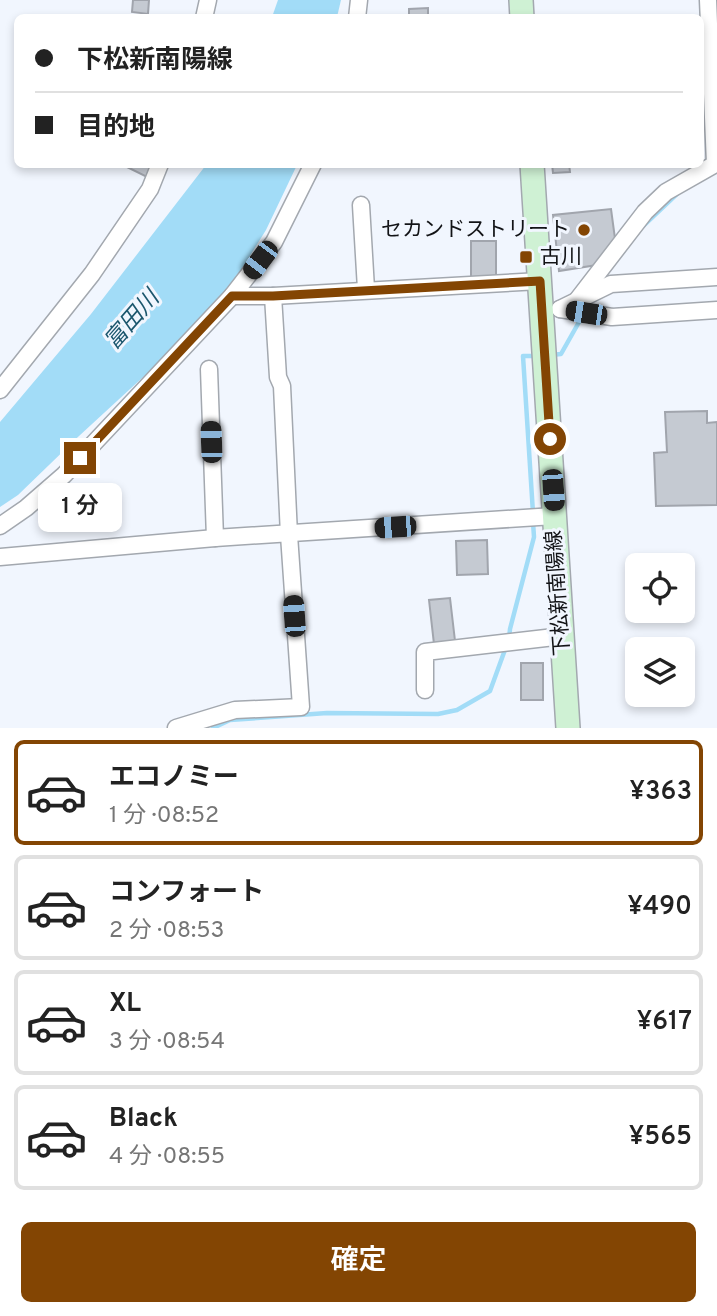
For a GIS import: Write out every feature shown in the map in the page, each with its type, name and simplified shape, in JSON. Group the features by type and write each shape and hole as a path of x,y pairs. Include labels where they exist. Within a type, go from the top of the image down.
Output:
{"main road":[{"name":"下松新南陽線","path":"532,168 540,281 560,306 554,516 568,728"}],"street":[{"path":"560,306 666,192 716,163 708,0"},
{"path":"0,390 92,274 150,189 158,168"},
{"path":"0,526 26,508 64,475 232,296 274,242 311,168"},
{"path":"361,205 366,289"},
{"path":"560,306 611,284 717,277"},
{"path":"232,296 540,281"},
{"path":"176,728 235,710 301,707 282,386 278,377 273,296"},
{"path":"560,306 612,317 717,310"},
{"path":"209,369 215,538"},
{"path":"0,557 215,538 554,516"},
{"path":"425,690 425,652 563,636"}],"water":[{"path":"278,0 341,0 338,14 273,14"},
{"name":"富田川","path":"204,168 296,168 266,230 217,309 18,495 0,507 0,422 91,314"}],"building":[{"path":"133,0 149,0 148,14 132,12"},
{"path":"428,8 428,14 409,14 409,9"},
{"path":"129,168 151,168 147,177"},
{"path":"552,168 570,168 570,172 553,173"},
{"name":"セカンドストリート","path":"611,209 616,246 603,264 559,271 553,215"},
{"path":"471,241 496,241 496,278 471,278"},
{"path":"707,411 707,423 717,422 717,505 656,506 654,453 667,452 665,412"},
{"path":"487,540 488,574 457,575 456,541"},
{"path":"450,598 455,641 434,644 429,600"},
{"path":"521,663 543,663 543,700 521,700"}],"waterway":[{"path":"642,227 679,192"},
{"path":"551,355 561,354 583,315"},
{"path":"533,513 523,356 536,356"},
{"path":"509,639 534,537 533,522"},
{"path":"213,728 230,720 327,713 438,714 457,710 490,691 506,647"}],"place":[{"name":"セカンドストリート","path":"584,230"},
{"name":"古川","path":"526,257"}],"route":[{"path":"80,458 232,296 540,281 550,439"}]}
